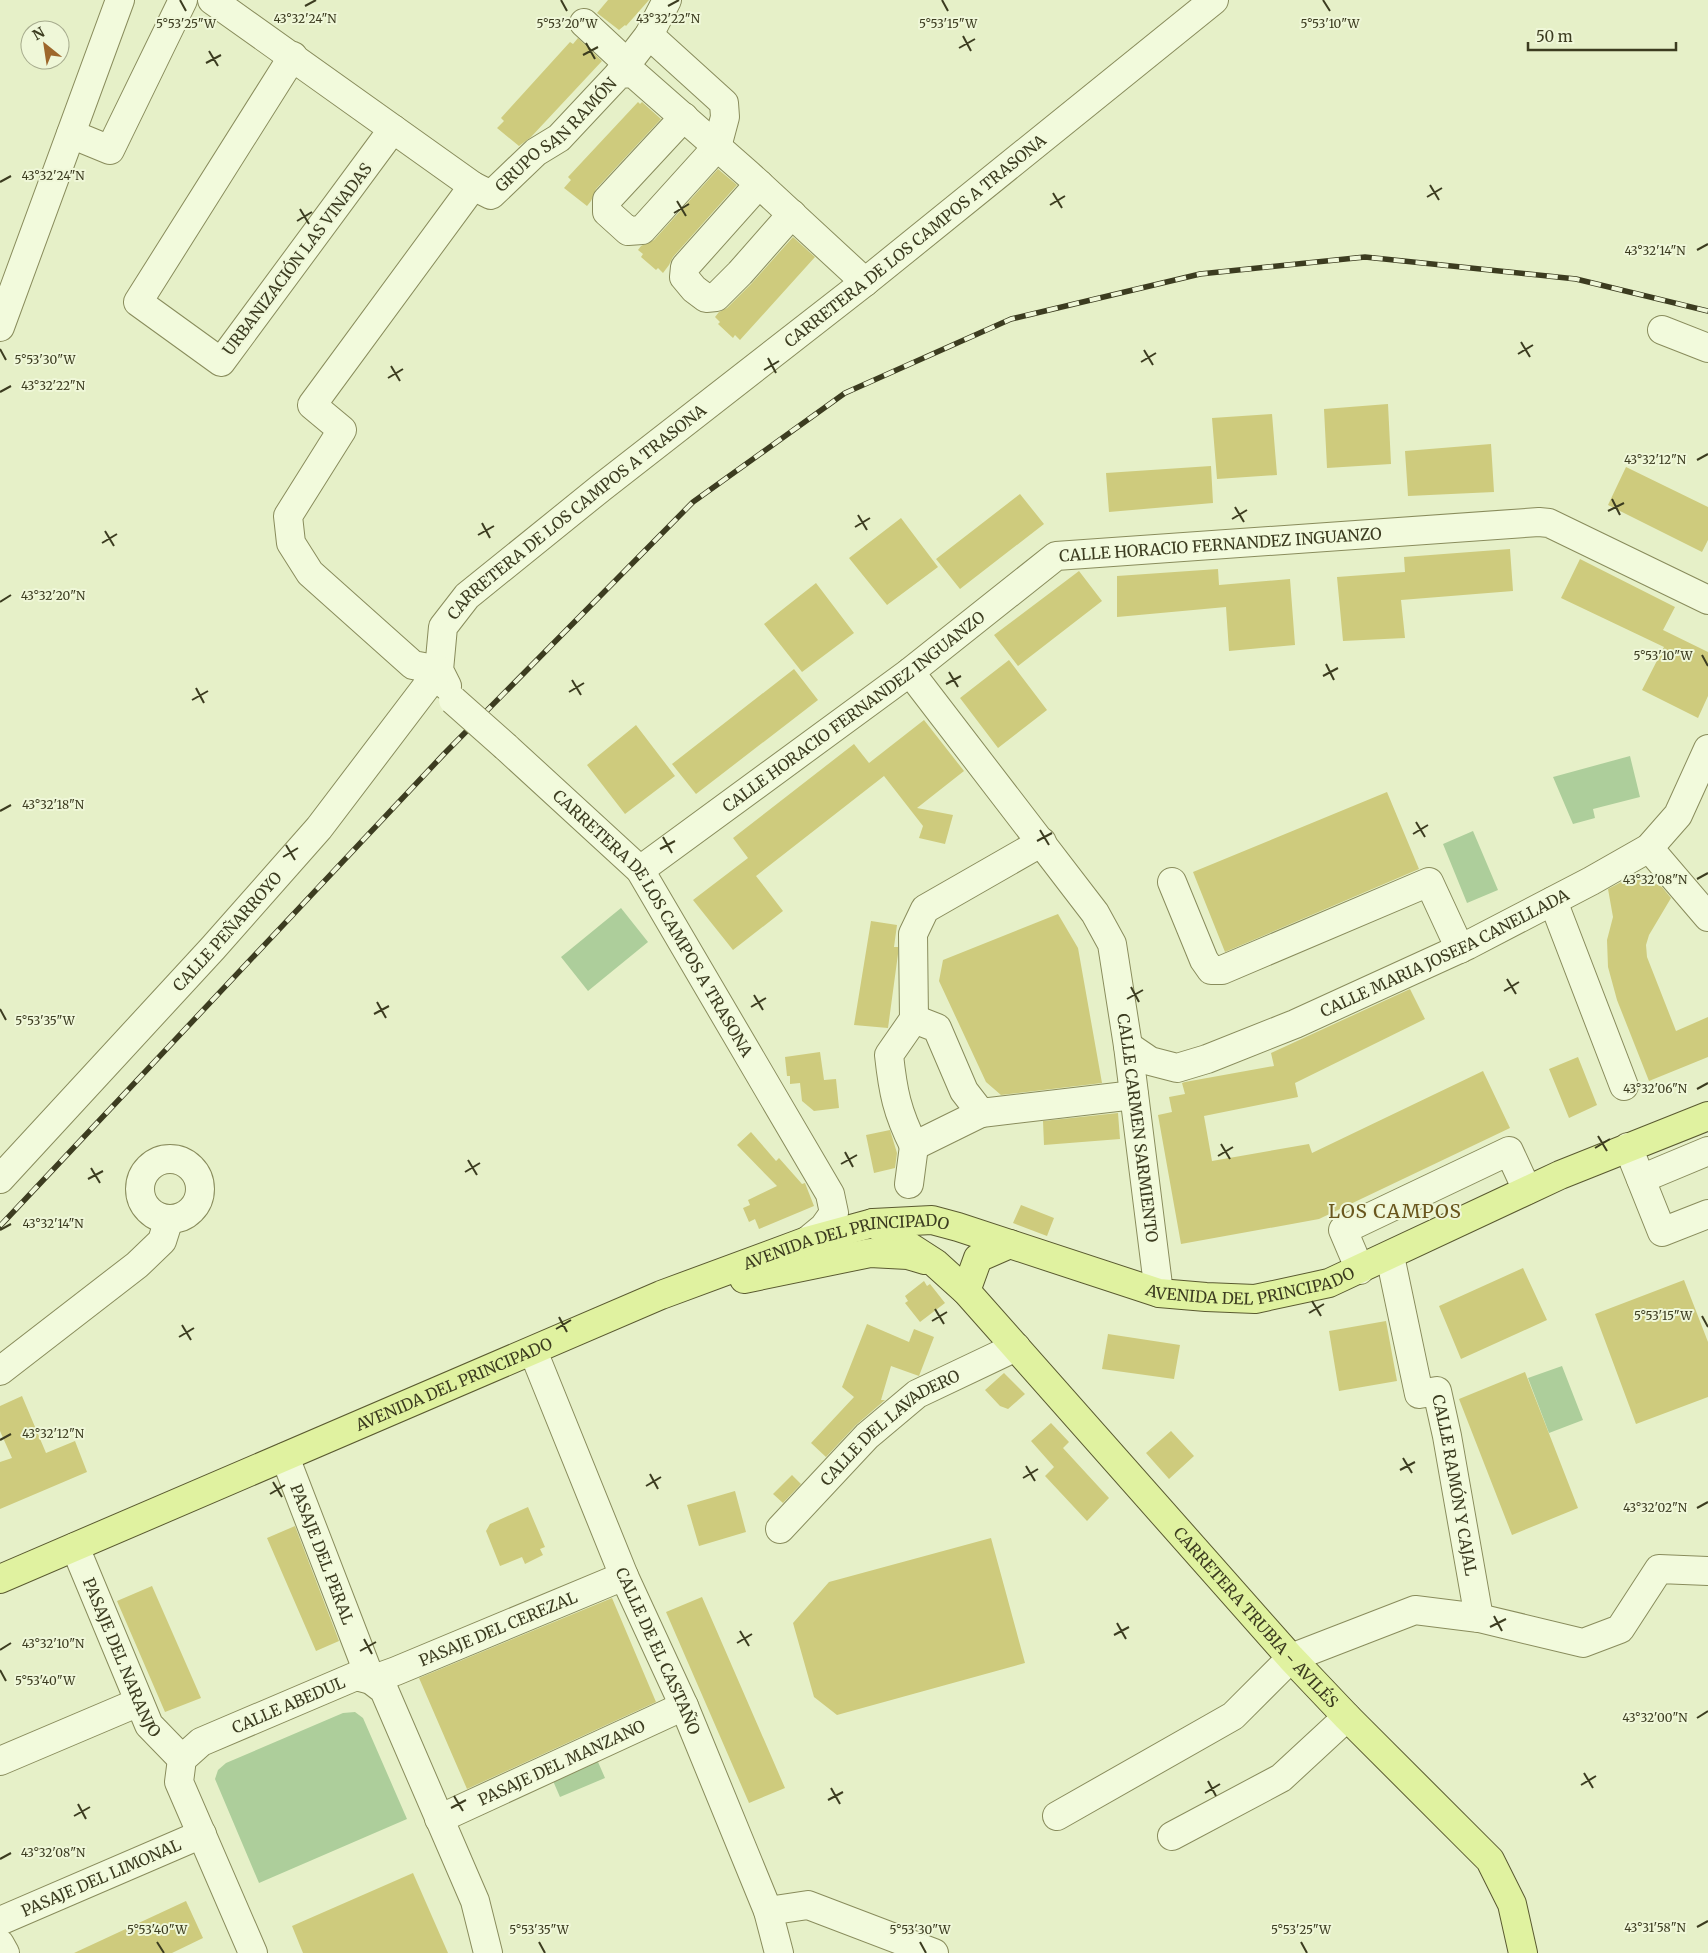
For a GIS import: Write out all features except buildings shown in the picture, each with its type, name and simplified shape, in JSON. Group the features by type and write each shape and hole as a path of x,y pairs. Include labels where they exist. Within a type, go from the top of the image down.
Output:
{"main road":[{"name":"AVENIDA DEL PRINCIPADO","path":"0,1579 662,1295 807,1241 873,1223 932,1220 958,1226 1159,1293 1206,1298 1255,1299 1329,1284 1528,1190 1628,1147 1708,1116"},
{"name":"CARRETERA TRUBIA - AVILÉS","path":"873,1223 935,1263 966,1291 1291,1658 1346,1717 1490,1860 1512,1904 1522,1953"},
{"path":"662,1295 870,1253 908,1255 935,1263 932,1242 940,1232 958,1226"},
{"path":"966,1291 978,1258 1010,1244"}],"street":[{"path":"0,327 120,0"},
{"path":"71,134 110,150 183,0"},
{"path":"212,0 482,190 312,405 342,430 288,516 291,543 310,573 413,665 439,670"},
{"name":"GRUPO SAN RAMÓN","path":"482,190 559,138 623,68 649,35 667,0"},
{"name":"CARRETERA DE LOS CAMPOS A TRASONA","path":"807,1241 824,1227 834,1213 830,1194 640,870 453,700 439,670 443,627 467,596 602,487 866,282 1214,0"},
{"name":"GRUPO SAN RAMÓN","path":"584,23 623,68 633,74 717,146 866,282"},
{"path":"649,35 724,103 725,117 717,146 642,230 628,231 606,212 606,200 684,117"},
{"name":"URBANIZACIÓN LAS VINADAS","path":"293,56 138,302 221,362 393,129"},
{"path":"759,184 684,267 684,277 694,289 706,298 716,297 792,214"},
{"path":"1662,330 1708,348"},
{"name":"CALLE HORACIO FERNANDEZ INGUANZO","path":"640,870 910,672 1056,556 1539,522 1549,523 1708,600"},
{"name":"CALLE PEÑARROYO","path":"0,1179 213,948 319,828 439,670"},
{"name":"CALLE CARMEN SARMIENTO","path":"910,672 1095,913 1112,944 1128,1046 1159,1293"},
{"name":"CALLE MARIA JOSEFA CANELLADA","path":"1128,1046 1150,1061 1177,1068 1207,1059 1295,1024 1460,949 1649,848 1678,814 1708,749"},
{"path":"909,1184 914,1146 901,1121 894,1097 889,1054 914,1019 913,934 925,909 1042,842"},
{"path":"1649,848 1708,917"},
{"path":"1172,882 1204,960 1211,970 1222,970 1429,882 1460,949"},
{"path":"1553,901 1624,1086"},
{"path":"914,1019 937,1028 964,1091 981,1113"},
{"path":"914,1146 981,1113 1134,1095"},
{"path":"1628,1147 1662,1232 1708,1214"},
{"path":"1360,1270 1344,1230 1509,1151 1528,1190"},
{"path":"1641,1178 1708,1151"},
{"path":"830,1194 873,1223"},
{"path":"0,1371 137,1265 162,1241 170,1219"},
{"name":"CALLE RAMÓN Y CAJAL","path":"1390,1256 1419,1394 1437,1391 1447,1436 1479,1618"},
{"name":"CALLE DEL LAVADERO","path":"780,1529 866,1436 917,1394 1016,1347"},
{"name":"CALLE DE EL CASTAÑO","path":"533,1350 624,1576 684,1706 768,1911 779,1953"},
{"name":"PASAJE DEL PERAL","path":"285,1457 372,1680"},
{"name":"PASAJE DEL NARANJO","path":"75,1547 149,1725 182,1759"},
{"path":"1056,1816 1233,1716 1291,1658 1415,1610 1479,1618 1583,1643 1620,1630 1659,1569 1708,1571"},
{"name":"PASAJE DEL CEREZAL","path":"372,1680 624,1576"},
{"name":"CALLE ABEDUL","path":"182,1759 201,1742 356,1676 372,1680"},
{"path":"372,1680 384,1690 475,1901 488,1953"},
{"path":"0,1761 139,1702"},
{"name":"PASAJE DEL MANZANO","path":"439,1819 684,1706"},
{"path":"1172,1836 1280,1778 1346,1717"},
{"path":"182,1759 179,1782 253,1953"},
{"name":"PASAJE DEL LIMONAL","path":"0,1921 202,1834"},
{"path":"768,1911 808,1905 934,1953"},
{"path":"0,1944 5,1953"}],"green space":[{"path":"1630,756 1640,797 1593,809 1595,818 1573,824 1553,777"},
{"path":"1473,831 1498,890 1467,903 1443,844"},
{"path":"621,908 648,942 588,991 561,957"},
{"path":"1562,1366 1583,1420 1549,1433 1528,1378"},
{"path":"355,1712 363,1718 407,1819 259,1883 215,1779 218,1770 226,1763 343,1713"},
{"path":"595,1755 605,1778 560,1797 550,1774"}],"railway":[{"path":"0,1226 444,754 693,502 845,393 1011,319 1200,274 1365,257 1576,279 1708,311"}],"district":[{"name":"LOS CAMPOS","path":"1395,1211"}]}
